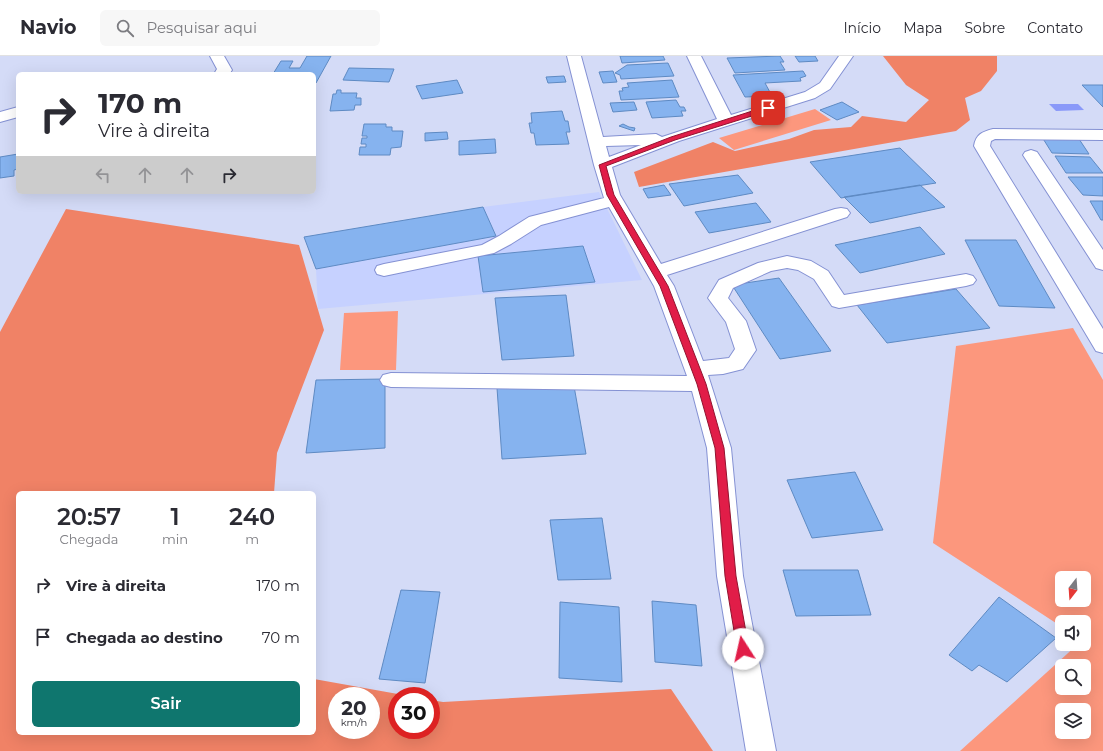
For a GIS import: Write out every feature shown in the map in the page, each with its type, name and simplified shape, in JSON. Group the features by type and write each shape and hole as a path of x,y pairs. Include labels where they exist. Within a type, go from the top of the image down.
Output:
{"street":[{"path":"218,56 225,70 223,72"},
{"path":"574,56 611,195 664,286 698,376 719,448 730,576 761,751"},
{"path":"694,56 726,121"},
{"path":"602,165 673,138 810,95 825,86 846,56"},
{"path":"0,117 16,113"},
{"path":"1103,136 993,134 983,138 982,146 1103,346"},
{"path":"596,142 673,138"},
{"path":"1031,155 1103,264"},
{"path":"384,270 486,249 505,240 535,221 614,201"},
{"path":"656,272 841,213"},
{"path":"391,380 698,376 722,367 736,364 746,350 736,321 718,298 726,284 765,267 787,262 804,265 821,275 839,302 966,280"}],"shaded area":[{"path":"883,56 997,56 997,71 981,91 965,98 970,120 956,131 639,187 634,172 713,142 735,151 789,139 814,130 851,127 862,116 906,122 929,100 906,85"},
{"path":"815,109 831,120 734,150 719,138"},
{"path":"599,192 642,280 318,309 316,269 496,236 483,207"},
{"path":"66,209 299,245 324,330 277,453 274,491 16,491 16,735 316,735 316,679 359,687 328,687 328,739 380,739 380,691 388,692 388,739 440,739 440,702 671,689 713,751 0,751 0,332"},
{"path":"398,311 396,370 340,370 344,313"},
{"path":"1073,328 1103,380 1103,751 960,751 1055,665 1055,695 1091,695 1091,659 1061,659 1070,651 1091,651 1091,615 1055,615 1055,622 933,543 956,346"}],"water":[{"path":"1049,104 1078,104 1084,110 1056,111"}],"building":[{"path":"307,56 331,56 316,83 316,72 274,72 281,61 293,61 289,68 300,68"},
{"path":"620,56 663,56 665,60 622,63"},
{"path":"780,56 784,62 780,62 785,70 735,73 727,58"},
{"path":"795,56 815,56 818,61 799,62"},
{"path":"668,63 674,76 621,79 620,75 615,73 627,65"},
{"path":"349,68 394,69 389,82 343,80"},
{"path":"613,71 617,82 603,83 599,72"},
{"path":"803,71 806,76 800,78 801,81 765,83 772,96 745,97 733,75"},
{"path":"564,76 566,82 548,83 546,77"},
{"path":"457,80 463,93 422,99 416,86"},
{"path":"672,80 679,97 621,100 619,91 623,91 622,88 629,87 627,83"},
{"path":"1082,85 1103,85 1103,107"},
{"path":"337,90 341,90 341,93 357,93 356,98 361,98 361,105 355,105 354,110 330,111 333,94 336,94"},
{"path":"676,100 680,107 684,107 686,111 681,111 683,116 652,118 646,102"},
{"path":"634,102 637,110 613,112 610,103"},
{"path":"842,102 859,112 837,120 820,110"},
{"path":"562,111 565,121 568,121 570,132 566,132 569,144 536,145 534,133 531,133 529,123 532,123 531,113"},
{"path":"364,124 386,124 386,127 392,127 392,131 403,131 401,147 391,148 390,155 359,155 360,147 366,147 366,144 361,144 362,138 367,138 367,136 362,136"},
{"path":"623,124 635,128 634,131 619,126"},
{"path":"447,132 448,139 425,141 425,133"},
{"path":"1042,137 1079,139 1089,154 1052,153"},
{"path":"495,139 496,153 459,155 459,141"},
{"path":"900,148 936,183 841,198 810,162"},
{"path":"16,154 16,170 14,170 14,176 0,178 0,157"},
{"path":"1055,156 1090,157 1103,173 1066,173"},
{"path":"738,175 753,193 684,206 669,184"},
{"path":"1068,177 1103,177 1103,196 1083,195"},
{"path":"664,185 671,195 648,198 643,189"},
{"path":"920,185 945,207 870,223 844,197"},
{"path":"1090,201 1103,201 1103,220 1101,220"},
{"path":"756,203 771,222 709,233 695,212"},
{"path":"483,207 496,236 316,269 304,237"},
{"path":"920,227 945,254 860,273 835,245"},
{"path":"965,240 1016,240 1055,308 999,306"},
{"path":"583,246 595,282 483,292 478,256"},
{"path":"779,278 831,351 780,359 732,285"},
{"path":"956,289 990,328 887,343 857,305"},
{"path":"566,295 574,356 502,360 495,298"},
{"path":"385,379 385,448 306,453 316,380"},
{"path":"574,386 586,454 502,459 497,388"},
{"path":"855,472 883,530 812,538 787,480"},
{"path":"602,518 611,579 558,580 550,520"},
{"path":"783,570 858,570 871,615 796,616"},
{"path":"401,590 440,592 425,683 379,679"},
{"path":"999,597 1055,637 1007,682 979,665 972,671 949,655"},
{"path":"652,601 696,605 702,666 655,662"},
{"path":"560,602 619,607 622,682 559,678"}],"route":[{"path":"743,649 730,576 719,448 701,384 664,286 611,195 602,165 646,150 673,138 768,108"}]}
